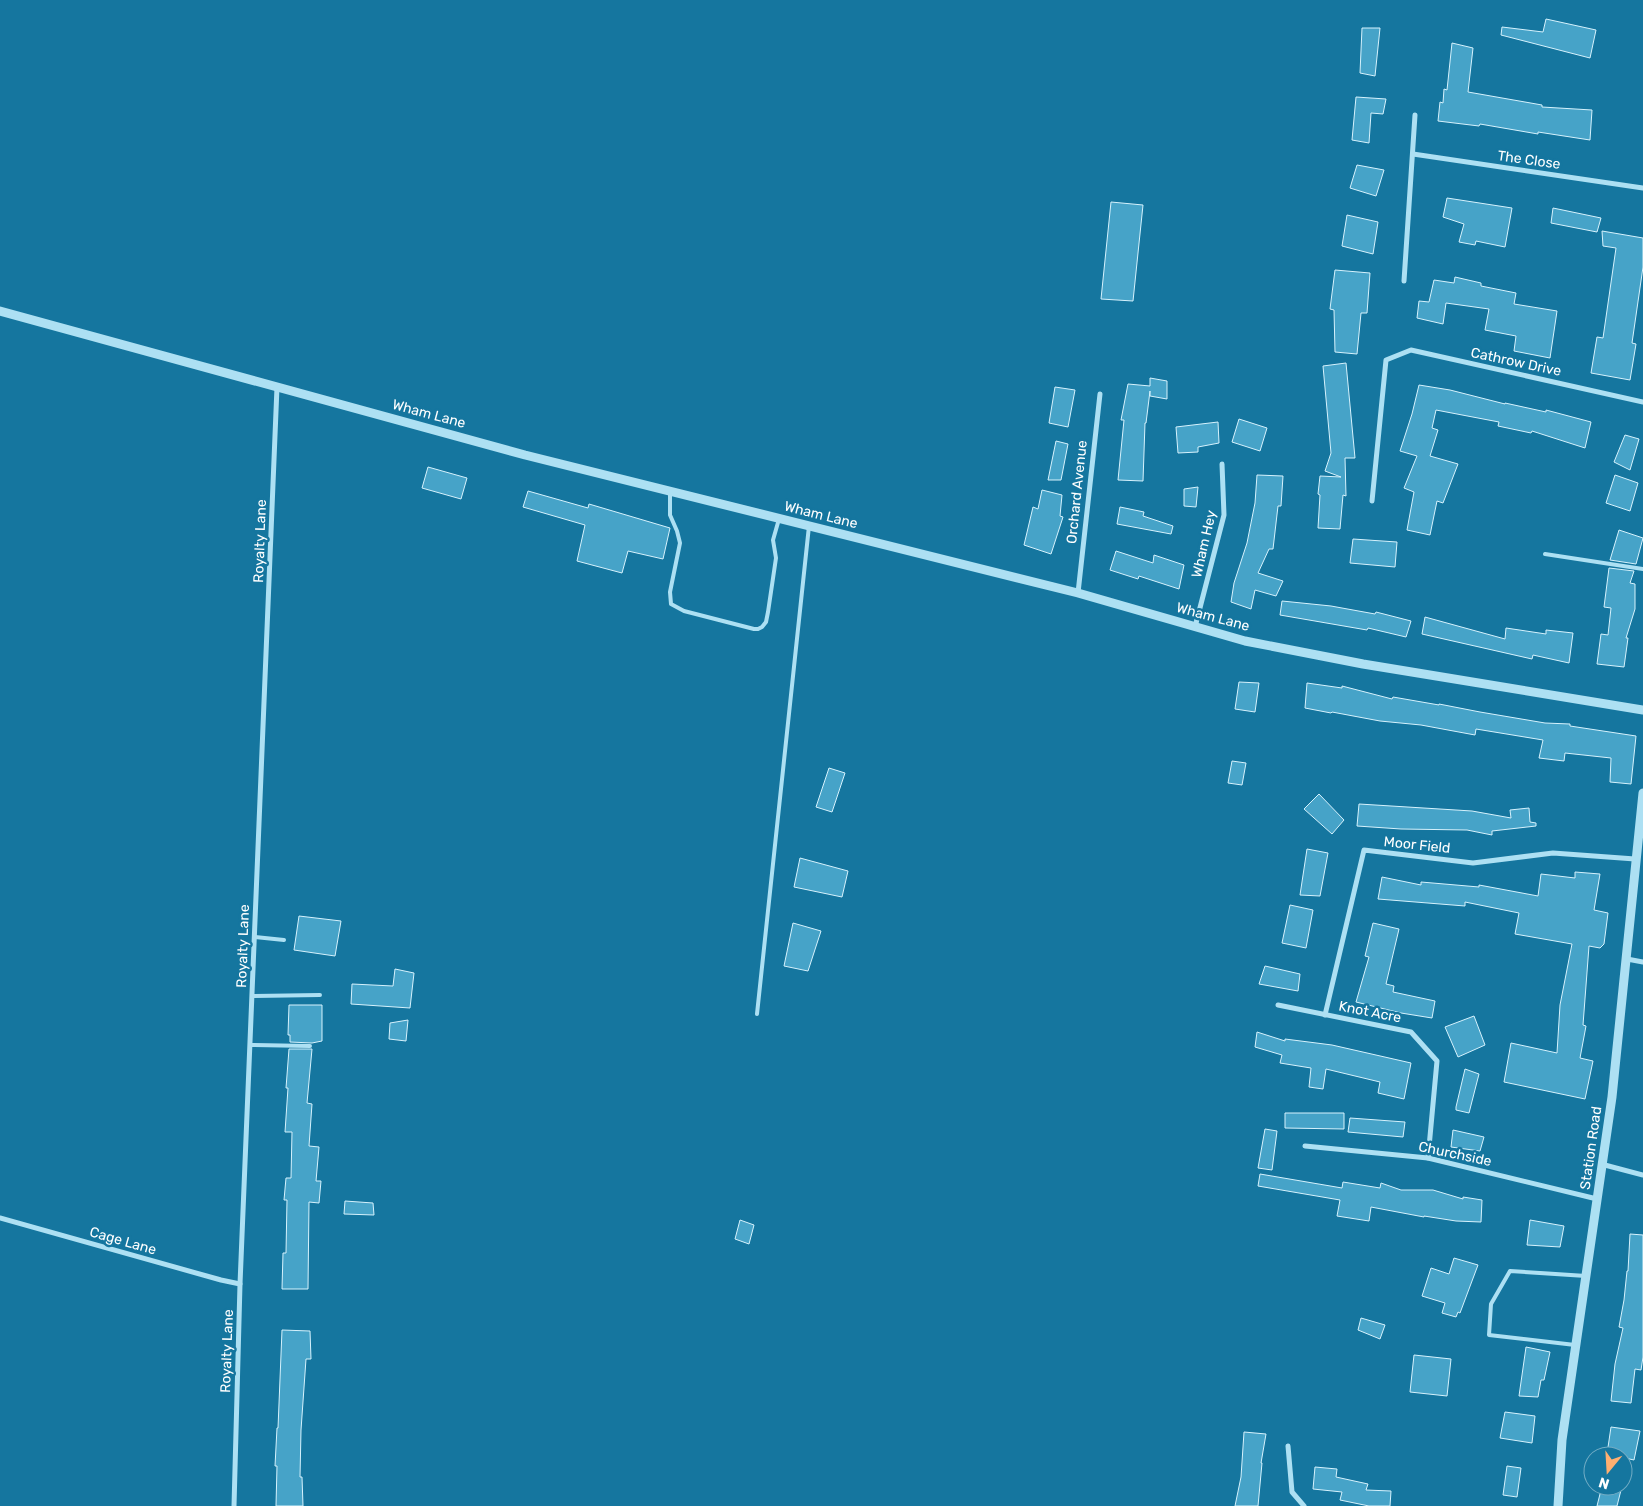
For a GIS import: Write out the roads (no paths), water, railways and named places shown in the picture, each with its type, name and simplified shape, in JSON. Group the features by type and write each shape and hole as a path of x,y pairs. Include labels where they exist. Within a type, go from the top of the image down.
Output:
{"street":[{"path":"1404,282 1415,115"},
{"name":"The Close","path":"1413,154 1643,188"},
{"name":"Wham Lane","path":"0,311 525,454 1078,593 1245,641 1363,664 1643,710"},
{"name":"Cathrow Drive","path":"1372,501 1386,360 1411,350 1643,402"},
{"name":"Royalty Lane","path":"234,1506 240,1284 277,387"},
{"name":"Orchard Avenue","path":"1078,593 1100,394"},
{"name":"Wham Hey","path":"1195,627 1224,515 1222,464"},
{"name":"Station Road","path":"1558,1506 1562,1440 1612,1097 1643,793"},
{"name":"Moor Field","path":"1325,1014 1364,850 1473,863 1553,853 1635,859"},
{"path":"1627,959 1643,962"},
{"name":"Knot Acre","path":"1278,1005 1411,1032 1437,1061 1428,1158"},
{"name":"Churchside","path":"1305,1146 1428,1158 1597,1199"},
{"path":"1602,1164 1643,1175"},
{"name":"Cage Lane","path":"0,1218 211,1278 240,1284"},
{"path":"1288,1446 1292,1492 1304,1506"}],"lane":[{"path":"670,490 670,515 680,543 669,598 671,604 684,611 754,629 762,627 766,622 768,612 776,558 773,540 779,519"},
{"path":"757,1014 809,526"},
{"path":"1545,554 1643,569"},
{"path":"254,937 284,940"},
{"path":"252,996 320,995"},
{"path":"250,1045 310,1046"},
{"path":"1576,1345 1489,1335 1491,1304 1510,1271 1586,1276"}]}
